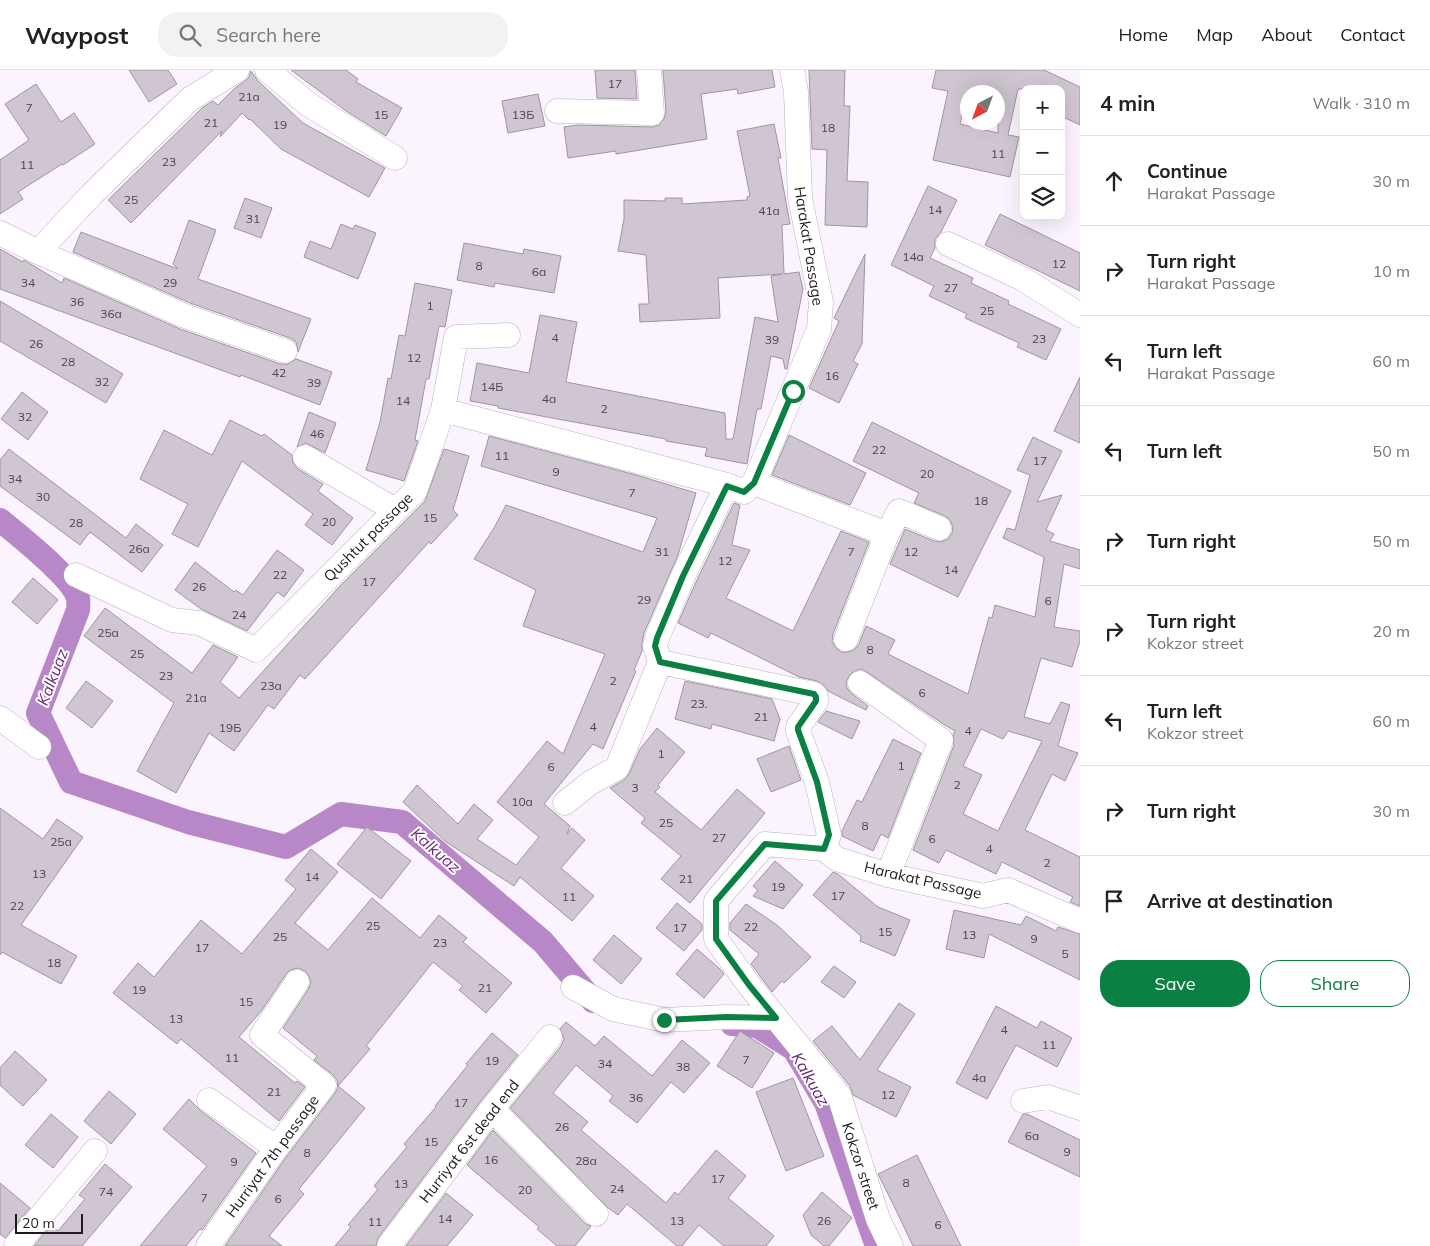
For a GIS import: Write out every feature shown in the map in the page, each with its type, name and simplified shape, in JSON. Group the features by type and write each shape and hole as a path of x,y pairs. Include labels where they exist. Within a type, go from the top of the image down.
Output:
{"street":[{"path":"38,252 91,195 190,99 237,70"},
{"path":"267,70 308,104 395,158"},
{"path":"557,111 652,113 649,70"},
{"name":"Harakat Passage","path":"754,483 819,329 821,302 800,198 796,92 792,70"},
{"path":"0,232 38,252 185,316 285,351"},
{"path":"948,244 1023,279 1080,315"},
{"name":"Qushtut passage","path":"76,575 172,620 199,623 256,650 415,491 443,410 456,337 508,335"},
{"path":"443,410 744,492 754,483 887,534"},
{"path":"306,457 395,510"},
{"path":"565,803 590,783 617,768 660,662 655,646 657,638 683,576 727,486"},
{"path":"846,639 887,534 899,512 939,528"},
{"path":"660,662 814,694 816,701 798,727 798,730 817,782 829,835 824,849"},
{"path":"860,683 941,740 888,875"},
{"path":"0,718 39,747"},
{"name":"Kokzor street","path":"824,849 765,844 716,901 716,939 749,985 838,1095 878,1219 891,1246"},
{"name":"Harakat Passage","path":"824,849 836,858 888,875 983,896 1008,890 1080,921"},
{"name":"Hurriyat 7th passage","path":"208,1246 276,1148 324,1085 262,1034 297,982"},
{"path":"573,987 613,1009 664,1020 726,1017 776,1018"},
{"name":"Hurriyat 6st dead end","path":"389,1246 492,1109 550,1038"},
{"path":"1023,1101 1048,1097 1080,1108"},
{"path":"209,1100 276,1148"},
{"path":"492,1109 596,1214"},
{"path":"16,1246 95,1151"}],"building":[{"path":"129,70 168,70 177,84 149,102"},
{"path":"291,70 346,70 358,79 356,82 402,108 386,136 346,111"},
{"path":"595,70 635,70 637,99 597,98"},
{"path":"663,70 772,70 775,87 738,94 737,89 701,94 707,139 616,154 616,151 568,158 564,127 578,125 652,127 659,125 664,119 666,112"},
{"path":"809,70 845,70 844,106 850,106 847,181 868,182 867,227 825,225 827,150 812,149"},
{"path":"936,70 1044,70 1080,87 1080,125 1065,118 1065,85 1020,85 1008,135 1019,137 1010,177 933,160 948,91 932,88"},
{"path":"251,71 258,81 303,123 385,168 369,197 281,149 242,113 220,137 222,131 131,223 108,200 202,108 213,101 218,105 249,77"},
{"path":"36,84 61,122 74,113 95,144 18,192 23,199 0,214 0,160 29,140 5,104"},
{"path":"538,94 545,126 508,133 502,101"},
{"path":"774,124 781,158 778,158 790,224 782,225 784,274 799,272 803,289 787,369 785,369 783,359 771,356 761,409 757,409 747,464 705,456 707,448 470,401 477,363 529,373 540,315 577,322 566,382 725,413 726,439 733,439 755,317 778,322 771,276 782,274 718,278 720,318 640,322 639,304 649,304 646,255 618,251 624,219 624,200 665,201 665,198 682,198 682,204 747,200 747,197 750,196 737,131"},
{"path":"928,186 957,200 941,232 935,239 935,248 930,258 973,278 971,283 1009,301 1008,304 1061,329 1046,360 1017,347 1019,343 965,318 967,314 929,296 934,286 891,265"},
{"path":"245,198 272,208 261,238 234,228"},
{"path":"1000,214 1080,253 1080,291 985,245"},
{"path":"189,220 216,230 198,279 311,319 298,352 296,342 290,338 190,303 73,252 81,232 178,269 173,264"},
{"path":"341,224 353,229 355,225 376,233 358,279 304,257 310,241 331,249"},
{"path":"464,243 523,254 524,249 561,256 554,293 495,283 494,287 457,280"},
{"path":"0,249 23,262 24,260 62,283 64,278 180,329 280,364 288,364 296,359 332,372 320,405 0,289"},
{"path":"865,254 862,344 853,361 858,364 839,403 809,388 839,321 834,318"},
{"path":"415,283 452,290 445,327 439,326 429,379 426,379 415,440 418,441 404,481 366,470 380,422 388,378 391,379 399,335 405,336"},
{"path":"0,301 123,374 106,403 0,341"},
{"path":"1080,377 1080,443 1054,431"},
{"path":"22,392 48,412 28,440 1,419"},
{"path":"309,412 336,423 325,453 306,443 297,447"},
{"path":"230,420 262,436 264,434 292,455 293,463 298,469 323,484 318,491 353,518 332,545 305,525 313,514 242,461 198,547 172,534 188,504 140,479 164,430 212,455"},
{"path":"872,422 1011,491 958,597 890,564 905,529 940,542 948,539 953,527 950,520 945,516 914,503 919,493 853,461"},
{"path":"789,435 866,473 850,505 772,475"},
{"path":"489,436 696,493 678,555 644,633 642,651 634,670 636,671 603,749 593,744 544,804 570,826 567,834 572,828 585,840 561,868 594,896 572,921 520,877 514,886 446,842 403,802 417,785 458,824 474,804 493,820 477,839 516,865 539,837 497,802 547,741 563,754 605,654 523,626 536,590 474,559 506,505 643,552 657,518 481,466"},
{"path":"1033,437 1062,451 1037,502 1062,495 1046,530 1054,534 1050,541 1080,550 1080,569 1064,564 1054,627 1080,631 1080,641 1072,667 1041,658 1024,717 1050,724 1061,702 1070,705 1058,746 1078,753 1065,781 1052,774 1025,830 1080,857 1080,906 1070,902 1073,897 1002,862 996,874 946,850 939,863 913,850 954,745 953,735 955,731 861,669 854,671 846,682 847,688 852,694 868,706 866,710 828,691 825,686 817,681 799,677 711,633 708,638 678,623 734,503 740,505 732,545 750,550 726,598 793,631 841,531 869,542 833,634 832,641 835,647 841,652 854,650 859,644 866,626 895,640 888,654 968,694 989,617 992,618 995,605 1035,617 1044,557 1003,538 1007,528 1015,530 1030,475 1017,470","holes":["981,729 1003,739 1008,731 1042,741 998,831 963,814 982,775 963,766"]},
{"path":"9,449 126,538 136,524 163,545 142,572 90,532 80,545 0,486 0,460"},
{"path":"444,449 469,456 453,510 458,515 431,544 429,542 305,679 300,675 274,709 268,705 234,751 209,733 176,793 137,771 174,703 84,636 105,608 192,673 213,645 238,657 220,682 239,698 340,586 425,501"},
{"path":"277,550 304,570 284,597 277,592 247,631 201,609 175,590 195,562 234,592 236,590 243,595"},
{"path":"33,578 58,600 37,624 12,602"},
{"path":"86,681 113,701 92,728 66,708"},
{"path":"685,681 772,699 780,719 774,741 712,724 711,729 675,719"},
{"path":"826,711 860,721 852,739 818,722"},
{"path":"657,728 685,752 658,785 660,787 655,792 701,830 737,789 765,813 690,903 661,879 681,856 641,823 645,818 610,788 624,780 629,774 640,749"},
{"path":"893,739 921,753 888,838 881,834 873,851 842,836 842,831 857,800 862,802"},
{"path":"789,746 801,780 771,792 757,759"},
{"path":"0,808 43,839 57,819 83,837 21,925 77,956 61,984 2,952 0,955"},
{"path":"367,827 411,861 381,899 337,864"},
{"path":"311,849 338,872 295,923 328,950 372,898 420,938 439,915 467,938 463,942 512,983 486,1013 459,990 463,986 433,962 366,1046 370,1049 338,1086 365,1108 299,1189 304,1194 269,1236 282,1246 225,1246 287,1156 338,1087 337,1080 333,1075 314,1060 317,1056 283,1028 308,990 311,983 309,976 305,971 298,968 290,970 262,1010 239,1037 295,1083 297,1081 305,1087 279,1121 181,1039 177,1044 113,993 138,963 154,977 201,920 242,954 296,889 285,880"},
{"path":"775,861 803,885 783,909 753,896 758,890 753,886"},
{"path":"833,872 878,907 910,920 895,956 860,941 861,936 813,895"},
{"path":"677,903 702,924 702,930 684,951 656,928"},
{"path":"746,904 777,925 811,957 784,983 782,981 772,992 751,964 759,954 730,930 730,923"},
{"path":"954,910 1021,925 1026,916 1056,931 1058,927 1080,934 1080,980 989,934 984,958 946,949"},
{"path":"614,935 642,959 621,984 593,960"},
{"path":"697,949 724,974 704,998 676,974"},
{"path":"834,966 856,982 844,998 821,982"},
{"path":"899,1003 915,1014 877,1070 911,1087 896,1117 853,1095 850,1086 813,1041 832,1026 860,1060"},
{"path":"996,1006 1037,1028 1041,1021 1072,1038 1057,1067 1016,1045 987,1099 956,1083"},
{"path":"566,1022 595,1046 604,1036 652,1076 682,1040 710,1063 684,1093 671,1082 637,1123 609,1101 613,1096 576,1065 553,1093 588,1122 581,1130 666,1203 675,1192 678,1195 716,1150 746,1176 728,1198 774,1236 766,1246 724,1246 699,1225 682,1246 677,1246 627,1204 618,1215 607,1207 510,1108 561,1046 564,1039 560,1029"},
{"path":"740,1031 774,1053 752,1088 717,1066"},
{"path":"492,1033 518,1055 378,1238 376,1246 335,1246 351,1227 348,1225 378,1189 374,1186 407,1147 404,1144 436,1107 468,1065 466,1064"},
{"path":"15,1051 47,1080 23,1106 0,1085 0,1068"},
{"path":"793,1078 824,1156 786,1171 756,1092"},
{"path":"109,1091 136,1114 111,1144 84,1121"},
{"path":"189,1099 201,1111 256,1153 202,1230 200,1229 186,1246 140,1246 207,1166 163,1129"},
{"path":"51,1114 78,1137 53,1168 25,1145"},
{"path":"1023,1114 1027,1114 1080,1140 1080,1177 1008,1142"},
{"path":"493,1130 586,1224 591,1226 575,1246 557,1246 537,1229 539,1227 467,1165"},
{"path":"917,1155 961,1246 913,1246 878,1174"},
{"path":"105,1164 132,1187 82,1246 34,1246 51,1225 58,1231 85,1199 79,1195"},
{"path":"0,1183 30,1208 5,1238 0,1234"},
{"path":"822,1192 852,1218 829,1246 824,1246 811,1235 803,1215"},
{"path":"446,1193 473,1215 447,1246 406,1246"}],"waterway":[{"name":"Kalkuaz","path":"0,520 55,568 74,589 78,598 78,610 38,713 71,782 188,822 286,847 341,814 402,822 543,942 593,1001"},
{"name":"Kalkuaz","path":"732,1024 757,1026 794,1049 826,1103 877,1246"}],"route":[{"path":"664,1020 726,1017 776,1018 749,985 716,939 716,901 765,844 824,849 829,835 817,782 798,730 798,727 816,701 814,694 660,662 655,646 683,576 727,486 744,492 754,483 793,391"}]}
